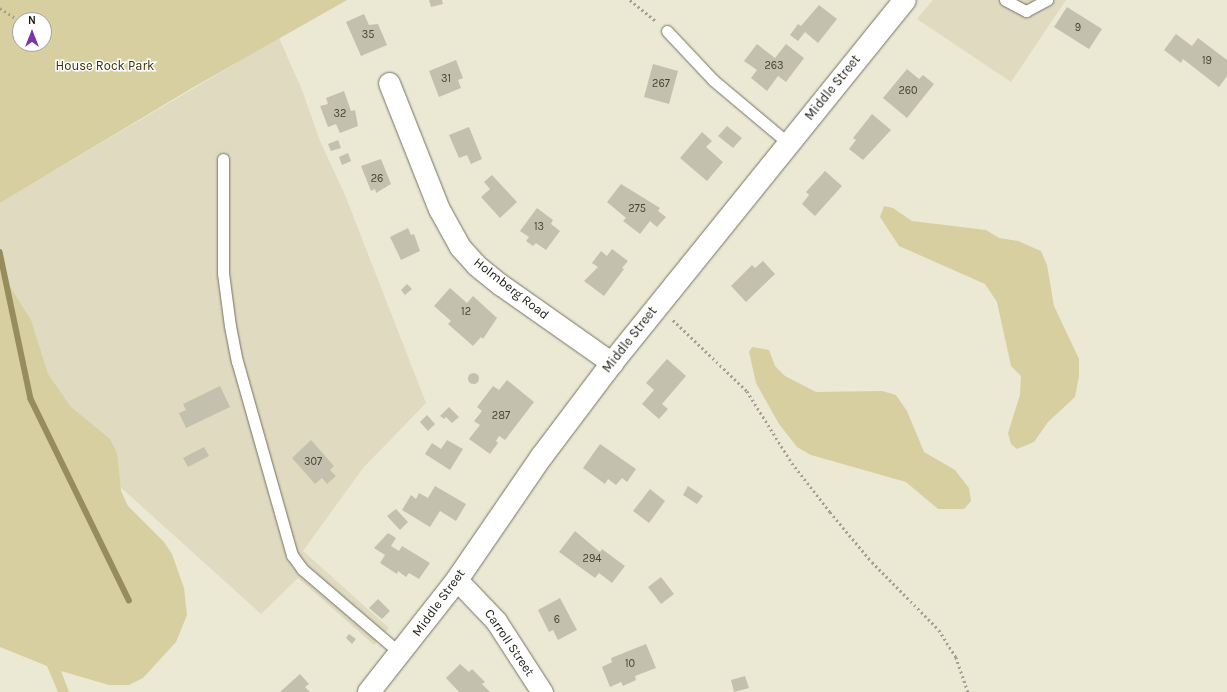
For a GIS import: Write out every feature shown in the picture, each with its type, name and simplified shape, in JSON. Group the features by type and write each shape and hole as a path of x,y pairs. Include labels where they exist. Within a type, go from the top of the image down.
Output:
{"main road":[{"name":"Middle Street","path":"369,692 401,654 457,580 538,461 612,363 788,143 905,0"}],"street":[{"name":"Holmberg Road","path":"389,84 439,209 460,247 476,265 501,285 612,363"},
{"name":"Carroll Street","path":"457,580 496,621 542,692"}],"lane":[{"path":"1005,0 1026,11 1047,0"},
{"path":"667,31 713,80 788,143"},
{"path":"223,158 224,273 230,326 237,361 292,555 302,569 401,654"}],"path":[{"path":"630,0 667,31"},
{"path":"0,8 12,16"},
{"path":"657,306 747,391 792,463 872,562 939,630 956,657 968,692"}],"shaded area":[{"path":"933,0 1066,0 1011,82 917,19"},
{"path":"279,38 302,90 320,141 345,195 426,403 363,468 303,551 389,628 374,645 298,578 261,614 34,409 0,305 0,203"}],"green space":[{"name":"House Rock Park","path":"0,0 347,0 192,88 0,203"},
{"path":"884,206 893,208 912,221 986,230 999,238 1018,241 1041,251 1047,265 1054,306 1079,359 1079,376 1075,397 1048,422 1034,442 1017,449 1011,444 1008,433 1020,395 1021,376 1011,366 997,302 985,284 899,246 880,217"},
{"path":"0,271 31,320 48,374 71,407 110,439 117,453 121,491 128,506 164,542 172,554 184,588 187,615 176,642 143,678 129,685 109,685 61,671 69,692 58,692 47,666 0,647"},
{"path":"752,347 769,350 775,366 785,376 816,392 882,391 896,395 907,411 924,452 955,470 969,488 971,501 964,509 938,509 906,482 811,455 797,447 779,424 756,383 749,352"}],"building":[{"path":"429,0 442,0 443,4 431,7"},
{"path":"819,5 837,19 818,43 805,32 798,41 790,35 798,24 801,26"},
{"path":"1067,7 1102,29 1089,49 1054,27"},
{"path":"364,14 369,25 378,24 387,45 361,56 346,22"},
{"path":"1176,34 1192,46 1198,38 1227,60 1227,76 1219,87 1183,59 1181,63 1164,50"},
{"path":"757,44 775,58 786,44 804,58 786,82 778,76 767,91 751,78 757,70 744,61"},
{"path":"456,60 463,78 458,80 461,88 439,97 429,71"},
{"path":"653,64 678,71 669,104 644,97"},
{"path":"907,69 919,79 923,75 934,84 907,118 883,98"},
{"path":"344,91 351,111 355,110 358,126 340,133 336,124 328,127 320,106 328,104 326,98"},
{"path":"872,114 891,130 863,160 849,149 856,140 853,138"},
{"path":"727,126 742,138 733,148 718,136"},
{"path":"469,127 482,159 471,164 467,155 459,158 449,135"},
{"path":"702,132 712,141 706,147 723,162 707,181 680,158"},
{"path":"338,140 341,148 331,151 328,144"},
{"path":"348,153 351,161 342,165 339,157"},
{"path":"381,159 391,184 376,193 375,189 371,191 361,166"},
{"path":"825,171 842,186 815,216 802,204 809,195 806,192"},
{"path":"492,175 517,202 500,218 481,197 490,189 484,182"},
{"path":"621,184 660,208 658,211 666,217 657,227 650,221 640,234 623,221 626,218 607,202"},
{"path":"537,208 553,220 551,224 560,231 546,250 536,243 533,246 526,241 529,237 520,231"},
{"path":"408,228 411,235 414,234 420,251 401,260 390,237"},
{"path":"612,249 628,261 622,268 624,269 604,296 584,281 598,267 592,263 601,251 607,256"},
{"path":"763,261 775,274 746,302 731,286 752,265 755,268"},
{"path":"407,284 412,289 405,295 401,290"},
{"path":"450,288 467,303 473,296 497,318 483,339 481,337 473,346 448,324 451,321 434,306"},
{"path":"667,359 686,376 662,404 668,409 659,419 642,404 654,390 646,383"},
{"path":"473,372 477,374 479,378 477,382 473,384 469,382 467,378 469,374"},
{"path":"507,380 534,402 505,440 499,436 496,441 498,443 490,454 469,439 480,425 474,421 482,411 477,407 493,386 499,390"},
{"path":"220,386 230,407 186,428 179,413 186,410 183,404"},
{"path":"449,407 459,417 452,423 446,417 444,419 440,416"},
{"path":"427,415 435,424 428,431 420,422"},
{"path":"311,440 334,466 330,470 336,476 327,484 322,478 315,484 292,458"},
{"path":"447,440 463,449 450,470 425,454 432,443 441,449"},
{"path":"600,444 636,469 627,482 622,478 616,485 608,479 605,484 583,468"},
{"path":"204,447 209,456 188,467 183,458"},
{"path":"435,486 466,504 456,521 440,511 430,527 402,510 411,495 416,499 419,493 428,498"},
{"path":"688,486 703,496 697,504 683,495"},
{"path":"650,489 665,501 649,523 633,511"},
{"path":"396,509 408,522 400,530 387,516"},
{"path":"575,531 600,552 602,549 625,566 612,583 599,573 595,578 559,552"},
{"path":"388,533 396,538 391,546 399,551 402,546 430,563 419,579 409,573 406,577 398,571 397,574 380,563 385,555 374,548"},
{"path":"661,577 674,594 661,604 648,587"},
{"path":"560,598 577,630 558,640 553,630 549,632 538,610"},
{"path":"378,599 390,611 382,619 369,608"},
{"path":"349,634 356,639 352,644 346,638"},
{"path":"646,644 656,668 635,676 636,680 623,686 621,682 610,687 602,667 612,662 611,658"},
{"path":"460,664 469,672 472,669 485,682 482,684 490,692 459,692 446,678"},
{"path":"300,674 309,684 305,687 310,692 280,692"},
{"path":"745,676 749,688 734,692 731,680"}],"waterway":[{"path":"0,252 31,399 129,600"}]}
